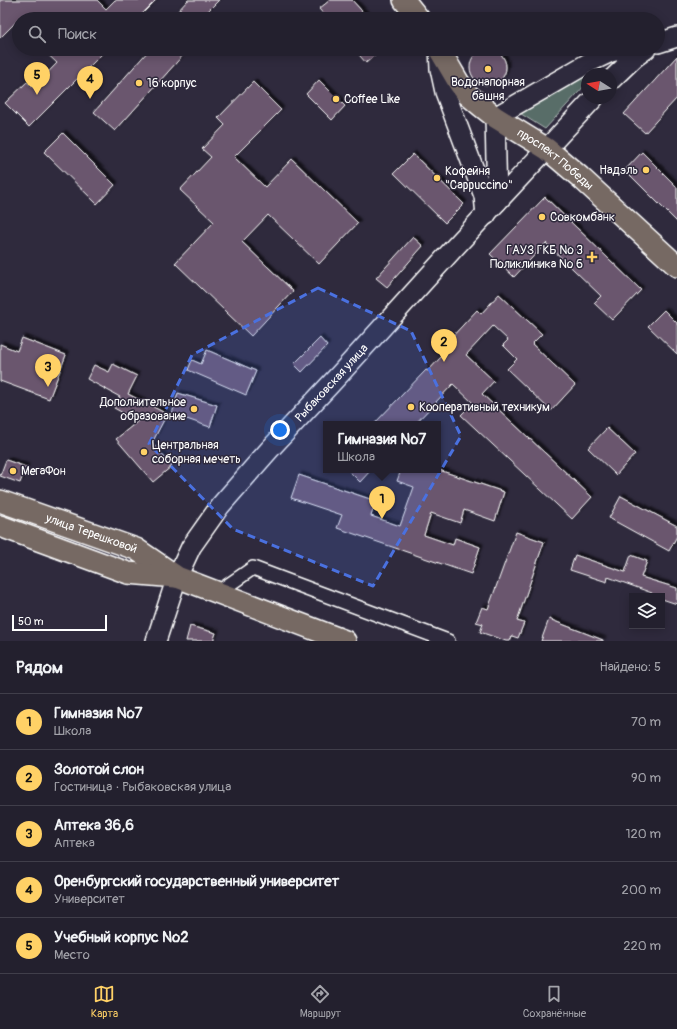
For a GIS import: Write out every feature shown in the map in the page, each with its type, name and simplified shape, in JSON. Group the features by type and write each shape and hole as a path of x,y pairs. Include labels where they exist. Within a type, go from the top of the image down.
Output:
{"main road":[{"path":"404,0 413,12"},
{"path":"665,41 677,37"},
{"path":"439,56 440,69 445,92 484,196 491,208"},
{"name":"проспект Победы","path":"443,56 468,95 495,117 548,149 677,266"},
{"path":"491,208 495,117 603,56"},
{"path":"617,74 636,56"},
{"name":"Рыбаковская улица","path":"156,641 177,578 191,547 220,506 270,449 589,104"},
{"name":"улица Терешковой","path":"0,501 136,549 177,578"},
{"name":"улица Терешковой","path":"0,526 128,573 177,578 345,641"}],"street":[{"path":"218,593 253,568 448,641"}],"highlighted area":[{"path":"318,288 411,331 461,436 373,586 233,529 149,444 192,355"}],"green space":[{"path":"605,63 600,68 596,68"},
{"path":"581,77 581,90 545,129 518,112"}],"building":[{"path":"0,0 97,0 106,9 115,0 156,0 144,12 12,12 12,26 0,38"},
{"path":"188,0 219,0 207,12 177,12"},
{"path":"330,0 352,0 363,12 322,12 319,9"},
{"path":"50,56 100,56 29,127 5,103 27,82 33,88 57,63"},
{"name":"16 корпус","path":"144,56 182,56 115,131 94,112"},
{"path":"360,56 374,56 366,63"},
{"name":"Водонапорная башня","path":"474,56 502,56 506,67 501,80 488,85 475,80 470,67"},
{"path":"677,56 677,98 645,133 624,114"},
{"path":"319,80 345,106 332,120 306,94"},
{"path":"253,82 281,110 234,157 265,187 292,159 358,223 319,264 268,215 242,242 293,291 251,336 175,263 214,222 180,190 211,157 202,149 225,125 218,118"},
{"path":"63,133 115,185 97,204 44,152"},
{"path":"642,152 677,187 677,222 625,170"},
{"path":"413,154 464,204 445,223 394,173"},
{"path":"545,197 641,290 612,320 594,303 601,296 546,243 514,277 490,254"},
{"path":"413,237 423,246 387,287 376,278"},
{"name":"Кооперативный техникум","path":"499,294 542,334 532,344 575,385 551,411 507,369 517,359 503,345 508,340 493,326 466,355 494,381 482,394 592,497 572,519 461,415 473,403 453,384 418,421 377,421 426,370 428,371 453,344 449,340 477,310 481,314"},
{"path":"664,310 677,323 677,354 648,326"},
{"path":"22,338 66,355 49,399 0,381 0,344 17,351"},
{"path":"320,338 327,346 302,372 294,364"},
{"path":"207,350 256,371 246,395 188,370 192,360 201,364"},
{"path":"113,364 137,376 128,394 167,414 152,443 172,466 153,482 116,439 138,421 114,408 120,397 87,379 94,365 109,372"},
{"name":"Дополнительное образование","path":"178,393 217,405 210,427 172,414"},
{"path":"607,428 635,454 616,475 588,448"},
{"name":"МегаФон","path":"6,460 26,467 20,483 0,476"},
{"path":"441,471 504,492 495,521 464,510 460,523 431,513 424,535 453,545 455,538 480,547 471,574 337,528 342,515 291,498 299,475 376,501 371,516 400,526 414,487 397,481 400,473 441,473"},
{"path":"351,473 368,473 360,482"},
{"path":"621,496 677,526 677,536 669,551 609,518"},
{"path":"516,532 544,542 517,621 524,623 518,638 512,636 510,641 506,641 480,632 483,624 476,622 482,607 488,609"},
{"path":"575,555 625,572 631,555 647,561 641,577 677,588 677,604 665,600 665,593 652,593 608,577 607,582 570,570"},
{"path":"549,619 603,640 603,641 541,641"},
{"path":"190,626 216,633 213,641 186,641"}],"place":[{"name":"Водонапорная башня","path":"488,69"},
{"name":"16 корпус","path":"139,83"},
{"name":"Учебный корпус №2","path":"37,95"},
{"name":"Оренбургский государственный университет","path":"90,99"},
{"name":"Coffee Like","path":"336,99"},
{"name":"Надэль","path":"646,170"},
{"name":"Кофейня \"Cappuccino\"","path":"437,178"},
{"name":"Совкомбанк","path":"542,217"},
{"name":"ГАУЗ ГКБ № 3 Поликлиника № 6","path":"592,257"},
{"name":"Золотой слон","path":"444,362"},
{"name":"Аптека 36,6","path":"48,387"},
{"name":"Кооперативный техникум","path":"411,407"},
{"name":"Дополнительное образование","path":"194,409"},
{"name":"Центральная соборная мечеть","path":"144,452"},
{"name":"МегаФон","path":"13,471"},
{"name":"Гимназия №7","path":"382,519"}]}
